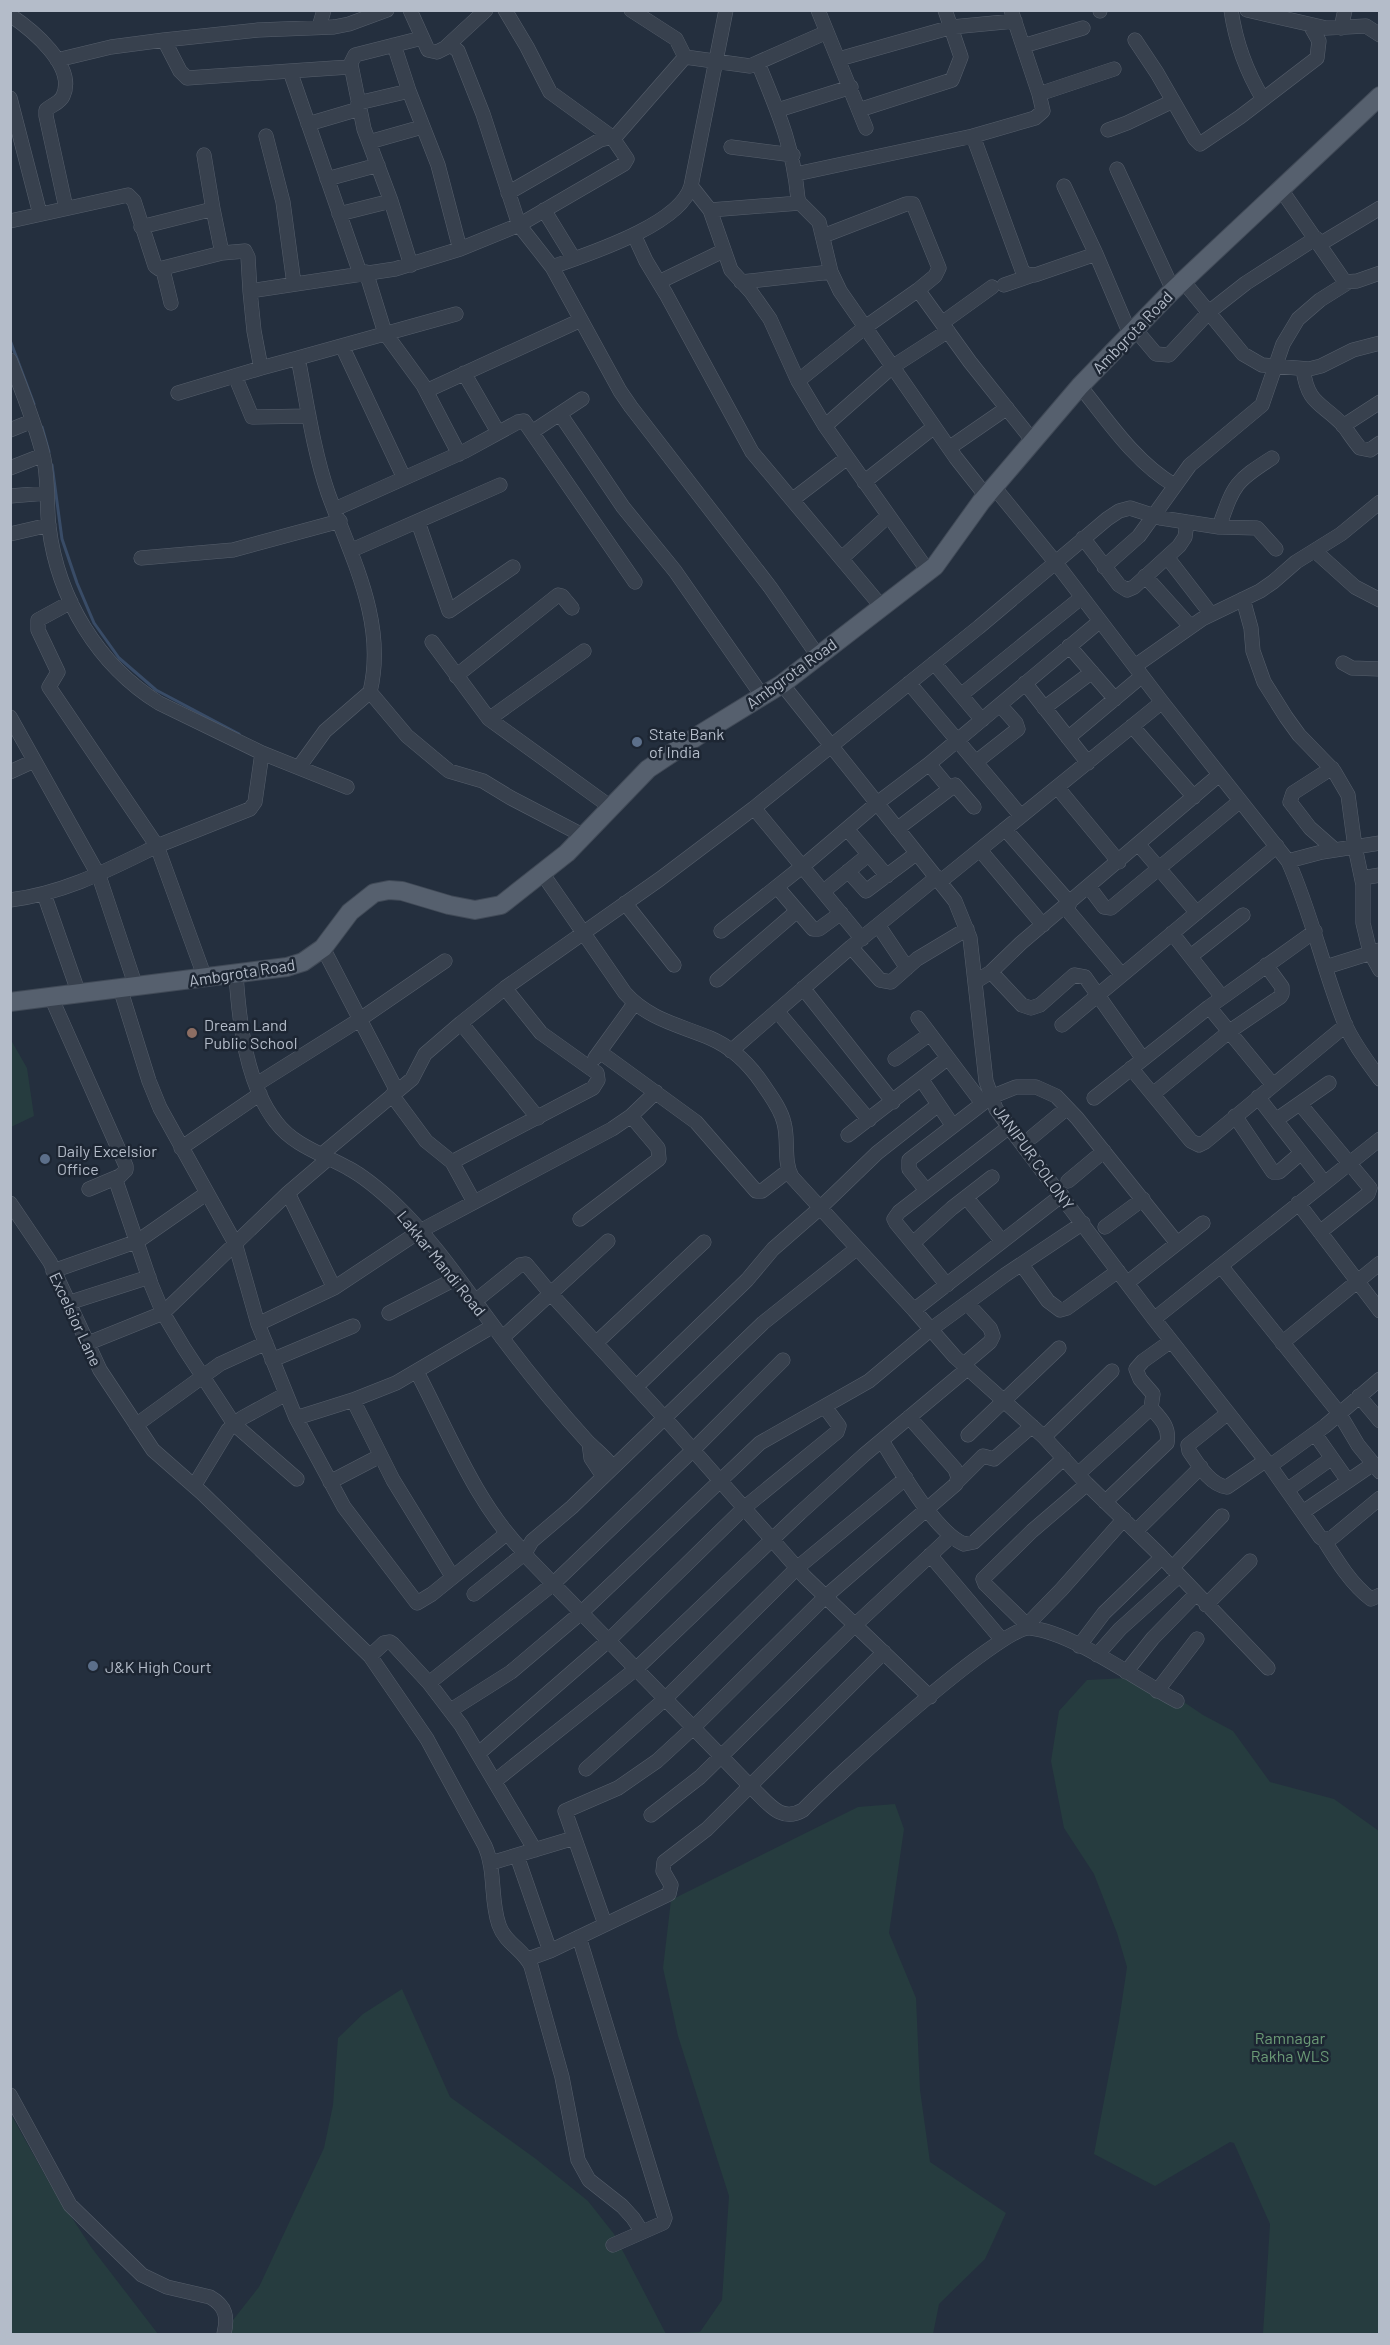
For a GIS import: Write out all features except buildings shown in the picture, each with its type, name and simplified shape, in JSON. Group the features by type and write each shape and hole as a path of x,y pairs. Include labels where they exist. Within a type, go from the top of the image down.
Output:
{"main road":[{"name":"Ambgrota Road","path":"10,1002 287,967 303,962 323,948 350,912 375,893 389,890 402,891 448,905 476,910 501,905 584,836 639,777 656,763 782,684 928,571 941,559 990,491 1080,386 1178,285 1380,96"}],"street":[{"path":"320,27 324,10"},
{"path":"57,60 111,47 164,40 258,30 349,24 387,10"},
{"path":"446,47 486,10"},
{"path":"249,291 395,269 460,249 519,225 626,162 625,155 612,137 550,92 505,10"},
{"path":"631,10 676,39 685,57"},
{"path":"552,267 634,235 685,200 691,186 726,10"},
{"path":"818,10 866,128"},
{"path":"859,110 952,80 961,57 945,10"},
{"path":"1231,10 1233,27 1244,65 1263,99"},
{"path":"1247,10 1310,25 1341,28 1366,26 1380,36"},
{"path":"1341,28 1345,10"},
{"path":"415,13 428,50 433,52 451,45 458,51 483,114 519,225 552,267 620,391 641,422 770,587 818,656"},
{"path":"10,15 36,33 62,69 65,90 59,102 46,110 46,116 66,208"},
{"path":"796,174 973,136 1040,115 1043,106 1013,16 952,27 839,59"},
{"path":"1135,40 1195,140 1200,144 1317,58 1319,41 1310,25"},
{"path":"1023,46 1083,28"},
{"path":"685,57 742,66 758,63 827,32"},
{"path":"411,265 358,106 351,65 355,55 422,38"},
{"path":"164,40 180,70 187,78 345,68 351,65"},
{"path":"394,45 422,127 438,165 460,249"},
{"path":"508,193 600,140 612,137 624,129 685,57"},
{"path":"758,63 778,110 793,155 800,203 819,222 831,272 840,291 949,448 1056,562 1162,702 1288,861 1301,889 1346,1025 1360,1051 1380,1079"},
{"path":"1039,94 1114,69"},
{"path":"290,71 339,214 386,333 426,390 459,454"},
{"path":"778,110 851,87"},
{"path":"308,123 409,91"},
{"path":"10,98 40,214"},
{"path":"1108,130 1173,100"},
{"path":"369,142 422,127"},
{"path":"266,136 283,202 294,284"},
{"path":"973,136 1022,270 1030,276"},
{"path":"731,147 793,155"},
{"path":"204,155 222,253"},
{"path":"327,179 378,165"},
{"path":"1117,169 1178,285 1209,312 1243,354 1262,365 1316,368 1353,350 1380,343"},
{"path":"691,186 710,210 731,270 751,291 770,319 798,381 825,426 928,571"},
{"path":"1064,186 1133,332 1156,354 1165,356 1178,347 1209,312 1260,273 1380,208"},
{"path":"1280,188 1347,283"},
{"path":"10,221 128,195 134,201 155,266 163,270 222,253 241,251 247,253 249,291 261,368"},
{"path":"339,214 391,201"},
{"path":"710,210 800,203"},
{"path":"798,381 864,328 918,290 935,276 939,268 913,204 906,204 823,236"},
{"path":"141,227 213,209"},
{"path":"544,210 574,259"},
{"path":"634,235 646,261 752,452 881,606"},
{"path":"659,282 723,251"},
{"path":"825,426 892,367 998,286 1096,254"},
{"path":"163,270 171,303"},
{"path":"741,282 831,272"},
{"path":"1104,567 1139,536 1174,485 1200,455 1262,405 1286,338 1298,319 1320,300 1347,283 1380,273"},
{"path":"918,290 1033,441"},
{"path":"178,393 456,314"},
{"path":"426,390 580,320"},
{"path":"342,346 404,478"},
{"path":"298,358 317,452 362,579 373,632 375,664 370,692 325,731 298,767"},
{"path":"10,360 15,388 32,421 43,455 53,550 71,602 87,633 105,656 143,694 174,711 262,753 347,787"},
{"path":"1303,369 1309,393 1343,426 1364,451 1380,443"},
{"path":"464,373 498,432"},
{"path":"235,376 252,417 309,416"},
{"path":"1080,386 1143,462 1158,476 1174,485"},
{"path":"532,432 582,399"},
{"path":"1343,426 1380,402"},
{"path":"949,448 1007,408"},
{"path":"560,414 623,507 675,571 763,697"},
{"path":"141,558 233,550 338,515 404,478 459,454 521,420 532,432 635,582"},
{"path":"10,430 32,421"},
{"path":"864,482 934,427"},
{"path":"10,468 43,455"},
{"path":"792,500 847,458"},
{"path":"1219,527 1235,485 1245,475 1272,458"},
{"path":"352,550 500,485"},
{"path":"10,496 47,493"},
{"path":"1068,738 1115,699 1139,671 1190,626 1273,582 1296,562 1341,534 1380,502"},
{"path":"86,1344 163,1312 325,1156 412,1079 425,1054 461,1023 505,988 660,879 754,808 934,663 1107,519 1125,508 1152,516 1219,527 1257,528 1276,549"},
{"path":"842,558 888,516"},
{"path":"418,522 449,611 513,567"},
{"path":"1083,538 1104,567 1126,590 1134,587 1183,541 1187,522"},
{"path":"10,534 49,525"},
{"path":"1315,551 1355,587 1380,600"},
{"path":"1167,557 1211,614"},
{"path":"1146,576 1190,626"},
{"path":"456,676 558,595 562,596 572,608"},
{"path":"961,695 1082,597"},
{"path":"1243,599 1251,628 1253,651 1264,682 1299,735 1332,768 1348,795 1364,892 1363,917 1380,970"},
{"path":"71,602 38,620 38,630 58,672 49,687 157,846 205,978"},
{"path":"721,931 876,804 929,764 1100,621"},
{"path":"432,642 489,719 612,808"},
{"path":"1069,646 1115,699"},
{"path":"489,719 584,651"},
{"path":"934,663 982,720"},
{"path":"1343,663 1359,669 1380,669"},
{"path":"1044,708 1092,672"},
{"path":"909,683 1021,816"},
{"path":"1025,683 1088,763"},
{"name":"JANIPUR COLONY","path":"782,684 833,745 876,804 955,901 970,938 987,1100 1268,1464 1340,1565 1371,1599 1380,1595"},
{"path":"370,692 400,730 449,771 483,781 584,836"},
{"path":"731,1051 878,925 980,850 1162,702"},
{"path":"976,762 1018,729 1016,723 1000,705"},
{"path":"10,717 99,876 149,1081 181,1148 235,1243 258,1324 286,1394 296,1418 344,1507 417,1603 421,1603 506,1534"},
{"path":"1132,726 1194,797"},
{"path":"10,900 44,894 99,876 157,846 250,809 255,802 262,753"},
{"path":"10,772 34,762"},
{"path":"929,764 949,788"},
{"path":"1332,768 1293,793 1290,802 1310,828 1335,850"},
{"path":"975,982 991,972 1219,775"},
{"path":"897,829 949,788 957,785 974,807"},
{"path":"1057,788 1119,862"},
{"path":"1089,887 1104,907 1111,908 1240,801"},
{"path":"754,808 841,913 874,974 885,982 896,979 924,954 967,928"},
{"path":"847,829 887,876"},
{"path":"1005,829 1122,975"},
{"path":"1288,861 1380,843"},
{"path":"1139,845 1197,913"},
{"path":"1062,1026 1277,846"},
{"path":"980,850 1043,925"},
{"path":"848,871 866,891 917,853"},
{"path":"824,891 868,855"},
{"path":"542,873 634,1004 658,1018 710,1038 731,1051 752,1069 780,1114 785,1131 788,1171 856,1249 965,1367 1044,1437 1082,1479 1162,1557 1268,1668"},
{"path":"1362,878 1380,875"},
{"path":"777,887 809,926 816,929 841,913"},
{"path":"44,894 79,994"},
{"path":"625,903 675,965"},
{"path":"717,980 797,911"},
{"path":"1191,956 1243,915"},
{"path":"878,925 907,968"},
{"path":"1094,1098 1222,997 1314,931"},
{"path":"1172,933 1222,997"},
{"path":"323,948 394,1093 426,1141 452,1162 474,1202"},
{"path":"1326,968 1375,951"},
{"path":"181,1148 259,1089 446,961"},
{"path":"1153,1094 1230,1031 1282,994 1278,980 1266,965"},
{"path":"991,972 1027,1008 1041,1005 1069,978 1077,974 1085,976 1143,1059"},
{"name":"Lakkar Mandi Road","path":"236,974 247,1058 272,1116 282,1129 305,1147 367,1181 400,1209 589,1443 608,1472"},
{"path":"452,1162 538,1119 596,1085 597,1073 541,1033 505,988"},
{"path":"803,988 893,1102"},
{"path":"51,997 126,1166 124,1173 89,1189"},
{"path":"589,1067 634,1004"},
{"path":"1209,1007 1273,1085"},
{"path":"777,1011 869,1119"},
{"path":"918,1018 948,1058 987,1100"},
{"path":"461,1023 538,1119"},
{"path":"1131,1068 1196,1144 1202,1144 1346,1025"},
{"path":"896,1059 930,1034"},
{"path":"600,1052 696,1122 756,1191 762,1191 788,1171"},
{"path":"848,1135 948,1058"},
{"path":"921,1079 953,1126"},
{"path":"1276,1120 1329,1083"},
{"path":"926,1190 909,1169 909,1160 987,1100 1016,1087 1026,1085 1036,1087 1056,1096 1067,1108 1143,1199 1177,1244"},
{"path":"258,1324 334,1288 420,1232 602,1135 631,1116 656,1092"},
{"path":"1258,1097 1324,1182"},
{"path":"1300,1104 1369,1184 1370,1191 1320,1232"},
{"path":"636,1387 752,1275 773,1249 877,1153 938,1105"},
{"path":"1032,1137 1067,1108"},
{"path":"580,1219 659,1159 658,1148 631,1116"},
{"path":"1236,1116 1274,1172 1279,1172 1301,1153"},
{"path":"947,1285 894,1219 898,1212 1009,1127"},
{"path":"1154,1319 1324,1182 1378,1144"},
{"path":"1068,1181 1104,1151"},
{"path":"913,1243 992,1177"},
{"path":"115,1178 163,1312 234,1424 297,1479"},
{"path":"53,1270 138,1241 207,1193"},
{"path":"288,1193 334,1288"},
{"path":"914,1310 1062,1195"},
{"path":"966,1197 1002,1241"},
{"path":"1105,1227 1143,1199"},
{"name":"Excelsior Lane","path":"10,1203 39,1244 86,1344 139,1430 162,1459 194,1486 370,1656 427,1739 485,1846 491,1863 499,1924 507,1939 528,1959"},
{"path":"1298,1203 1380,1311"},
{"path":"451,1710 511,1672 582,1612 760,1443 869,1381 930,1330 1083,1223"},
{"path":"1127,1283 1203,1223"},
{"path":"502,1338 608,1241"},
{"path":"596,1343 704,1242"},
{"path":"474,1594 525,1553 532,1541 608,1472 763,1323 856,1249"},
{"path":"474,1302 523,1263 529,1267 797,1568 930,1697"},
{"path":"1282,1343 1380,1263"},
{"path":"1022,1264 1048,1300 1060,1310 1067,1308 1118,1271"},
{"path":"1221,1266 1339,1413 1352,1436 1376,1468 1348,1481 1303,1512"},
{"path":"68,1303 149,1277"},
{"path":"389,1313 457,1278"},
{"path":"495,1781 637,1668 772,1539 990,1342 993,1336 990,1328 967,1303"},
{"path":"272,1360 353,1326"},
{"path":"296,1418 376,1392 417,1372 493,1326"},
{"path":"1171,1341 1143,1361 1136,1369 1140,1379 1153,1394 1151,1408 983,1579 1025,1627 1059,1636 1177,1701"},
{"path":"139,1430 202,1376 227,1359 266,1343"},
{"path":"968,1435 1059,1348"},
{"path":"429,1683 553,1584 783,1360"},
{"path":"1044,1437 1112,1371"},
{"path":"417,1372 471,1476 506,1534 751,1787 776,1812 784,1815 798,1813 881,1736 990,1647 1025,1627 1124,1519"},
{"path":"1228,1413 1188,1445 1189,1451 1212,1481 1227,1487 1315,1434 1380,1379"},
{"path":"194,1486 222,1438 234,1424 286,1394"},
{"path":"1359,1396 1379,1420"},
{"path":"353,1400 380,1456 452,1576"},
{"path":"478,1753 609,1640 744,1508 837,1432 839,1426 825,1407"},
{"path":"1105,1502 1167,1443 1166,1427 1151,1408"},
{"path":"909,1417 955,1469 958,1481"},
{"path":"605,1924 565,1815 567,1809 609,1793 657,1761 825,1597 928,1510 980,1458 985,1456 994,1459 1032,1426"},
{"path":"1315,1434 1348,1481"},
{"path":"882,1441 928,1510 951,1536 964,1544 974,1542 1064,1458"},
{"path":"330,1482 380,1456"},
{"path":"1287,1490 1332,1458"},
{"path":"1136,1531 1201,1467"},
{"path":"586,1769 666,1698 797,1568 906,1478"},
{"path":"1324,1540 1333,1537 1379,1500"},
{"path":"1097,1655 1175,1572 1222,1516"},
{"path":"651,1815 681,1793 722,1756 855,1625 951,1536"},
{"path":"930,1555 1002,1640"},
{"path":"1079,1646 1104,1613 1162,1557"},
{"path":"1206,1605 1250,1561"},
{"path":"1126,1672 1153,1638 1196,1594"},
{"path":"1157,1691 1197,1639"},
{"path":"370,1656 384,1643 390,1642 429,1683 451,1710 535,1850"},
{"path":"642,2232 629,2213 590,2180 578,2160 562,2077 528,1959 550,1951 669,1894 671,1885 663,1871 664,1862 697,1839 884,1652"},
{"path":"491,1863 573,1838"},
{"path":"517,1856 550,1951"},
{"path":"579,1937 665,2218 663,2223 613,2245"},
{"path":"10,2095 69,2205 148,2279 166,2287 210,2297 218,2302 224,2308 227,2318 224,2334"}],"green space":[{"path":"11,1040 27,1068 34,1116 11,1127"},
{"name":"Ramnagar Rakha WLS","path":"1147,1677 1203,1715 1233,1731 1270,1782 1334,1799 1379,1831 1379,2334 1263,2334 1270,2224 1234,2143 1230,2142 1155,2186 1094,2154 1127,1967 1117,1933 1094,1874 1064,1828 1051,1761 1059,1711 1087,1680"},
{"path":"895,1804 904,1829 889,1933 916,1998 920,2090 930,2162 1006,2213 985,2259 939,2304 933,2334 666,2334 700,2332 722,2300 729,2196 678,2036 663,1968 671,1900 858,1807"},
{"path":"402,1989 450,2097 536,2159 588,2201 614,2234 666,2334 222,2334 259,2287 324,2148 333,2105 338,2038 363,2014"},
{"path":"10,2113 50,2184 91,2247 158,2334 11,2334"}],"waterway":[{"path":"10,340 34,404"},
{"path":"42,427 49,452"},
{"path":"52,465 62,539 94,623 119,658 156,690 239,734"}],"place":[{"name":"State Bank of India","path":"637,742"},
{"name":"Dream Land Public School","path":"192,1033"},
{"name":"Daily Excelsior Office","path":"45,1159"},
{"name":"J&K High Court","path":"93,1666"}]}
